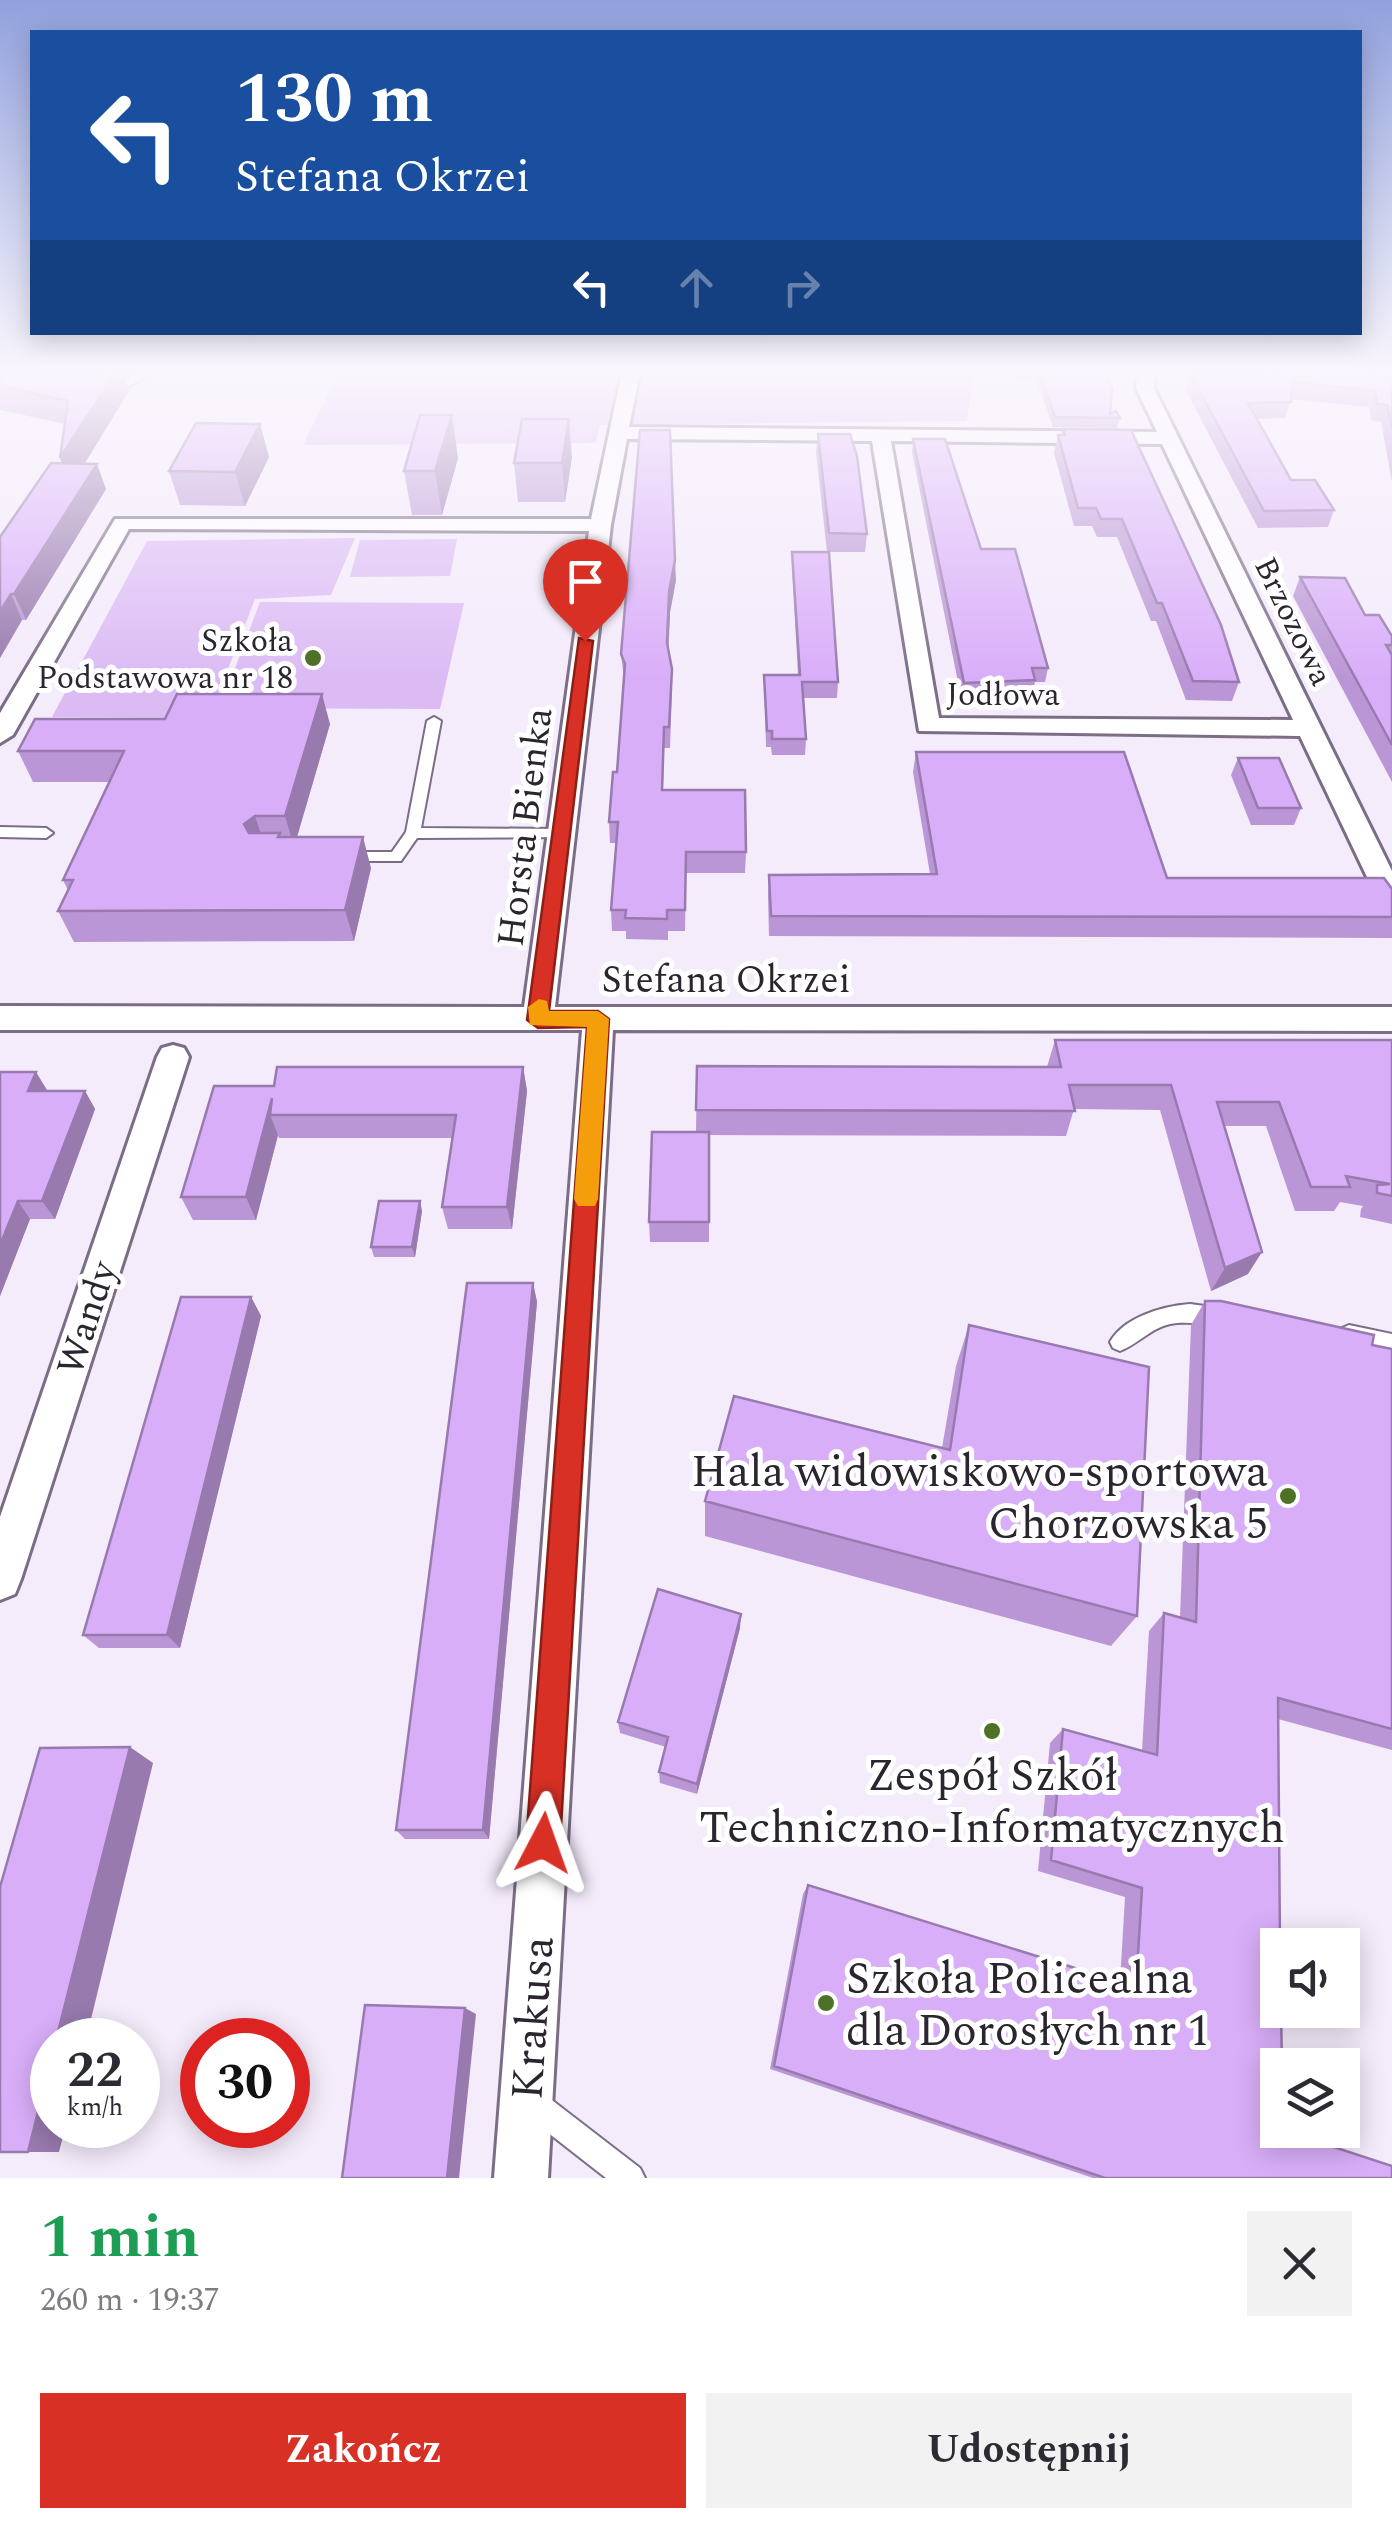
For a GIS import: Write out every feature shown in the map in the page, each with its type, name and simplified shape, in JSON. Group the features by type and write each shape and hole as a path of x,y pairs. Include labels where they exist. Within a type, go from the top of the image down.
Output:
{"street":[{"name":"Horsta Bienka","path":"538,1020 600,525 610,474"},
{"name":"Jodłowa","path":"886,474 928,726 1310,728"},
{"name":"Brzozowa","path":"1186,474 1391,898"},
{"path":"0,735 122,523 600,525"},
{"name":"Stefana Okrzei","path":"0,1018 1392,1019"},
{"name":"Krakusa","path":"521,2178 598,1019"},
{"name":"Wandy","path":"0,1579 173,1056"}],"lane":[{"path":"324,857 396,857 414,833 434,721"},
{"path":"0,832 46,832"},
{"path":"414,833 561,834"},
{"path":"1120,1342 1150,1318 1190,1311 1243,1318"},
{"path":"1334,1330 1392,1343"},
{"path":"526,2098 630,2178"}],"shaded area":[{"path":"355,538 331,595 255,599 209,718 52,717 147,541"},
{"path":"457,539 450,576 350,577 360,540"},
{"path":"260,602 464,603 440,709 220,708"}],"building":[{"path":"44,474 91,474 0,611 0,537"},
{"path":"636,474 672,474 675,560 667,643 672,669 669,727 664,727 662,790 745,790 746,852 686,852 685,910 667,910 667,919 625,918 626,910 611,910 618,822 609,822 625,664 621,654"},
{"path":"822,474 859,474 867,534 829,533"},
{"path":"920,474 956,474 981,549 1015,549 1048,668 1032,668 1035,680 964,683"},
{"path":"1069,474 1151,474 1221,625 1239,682 1193,681 1122,519 1101,519 1096,508 1078,508"},
{"path":"1244,474 1287,474 1291,480 1315,480 1334,510 1264,511"},
{"path":"792,552 829,552 838,682 802,682 806,739 772,739 772,731 767,731 764,675 800,675"},
{"path":"1300,577 1345,578 1365,615 1379,615 1392,636 1392,645 1386,645 1392,655 1392,745"},
{"path":"177,694 322,694 285,816 255,816 244,824 249,833 280,833 278,837 363,837 345,910 58,911 73,880 63,880 124,751 18,751 35,719 165,719"},
{"path":"916,752 1124,752 1167,878 1384,878 1392,889 1392,917 771,916 769,875 937,874"},
{"path":"1238,758 1279,758 1301,808 1258,808"},
{"path":"1055,1040 1392,1040 1392,1196 1377,1193 1377,1185 1390,1184 1346,1176 1350,1187 1311,1187 1279,1102 1217,1102 1262,1252 1225,1268 1171,1085 1069,1085 1075,1111 696,1110 697,1066 1061,1067"},
{"path":"277,1067 523,1067 507,1207 442,1207 456,1115 270,1115 272,1098 246,1197 181,1197 214,1086 274,1086"},
{"path":"0,1072 36,1072 28,1091 85,1091 42,1201 18,1201 0,1245"},
{"path":"652,1132 709,1132 709,1222 649,1222"},
{"path":"379,1201 420,1201 412,1247 371,1247"},
{"path":"467,1283 533,1283 483,1830 396,1830"},
{"path":"181,1297 251,1297 167,1635 83,1635"},
{"path":"1205,1301 1221,1301 1374,1335 1372,1345 1392,1349 1392,1729 1278,1698 1280,1928 1260,1928 1260,2028 1281,2028 1282,2048 1260,2048 1260,2148 1337,2148 1392,2166 1392,2178 1105,2178 774,2066 808,1885 1136,1987 1142,1888 1051,1860 1063,1729 1157,1755 1164,1613 1196,1622"},
{"path":"969,1325 1149,1367 1137,1616 705,1501 734,1396 950,1450"},
{"path":"658,1589 741,1614 697,1784 659,1772 668,1737 618,1722"},
{"path":"130,1747 62,2018 30,2018 28,2152 0,2152 0,1887 40,1748"},
{"path":"365,2005 465,2008 447,2178 342,2178"}],"slow traffic":[{"path":"539,1007 538,1020 598,1019 586,1199"}],"place":[{"name":"Szkoła Podstawowa nr 18","path":"313,658"},
{"name":"Hala widowiskowo-sportowa Chorzowska 5","path":"1288,1496"},
{"name":"Zespół Szkół Techniczno-Informatycznych","path":"992,1731"},
{"name":"Szkoła Policealna dla Dorosłych nr 1","path":"826,2003"}],"route":[{"path":"543,1843 598,1019 538,1020 585,641"}]}
